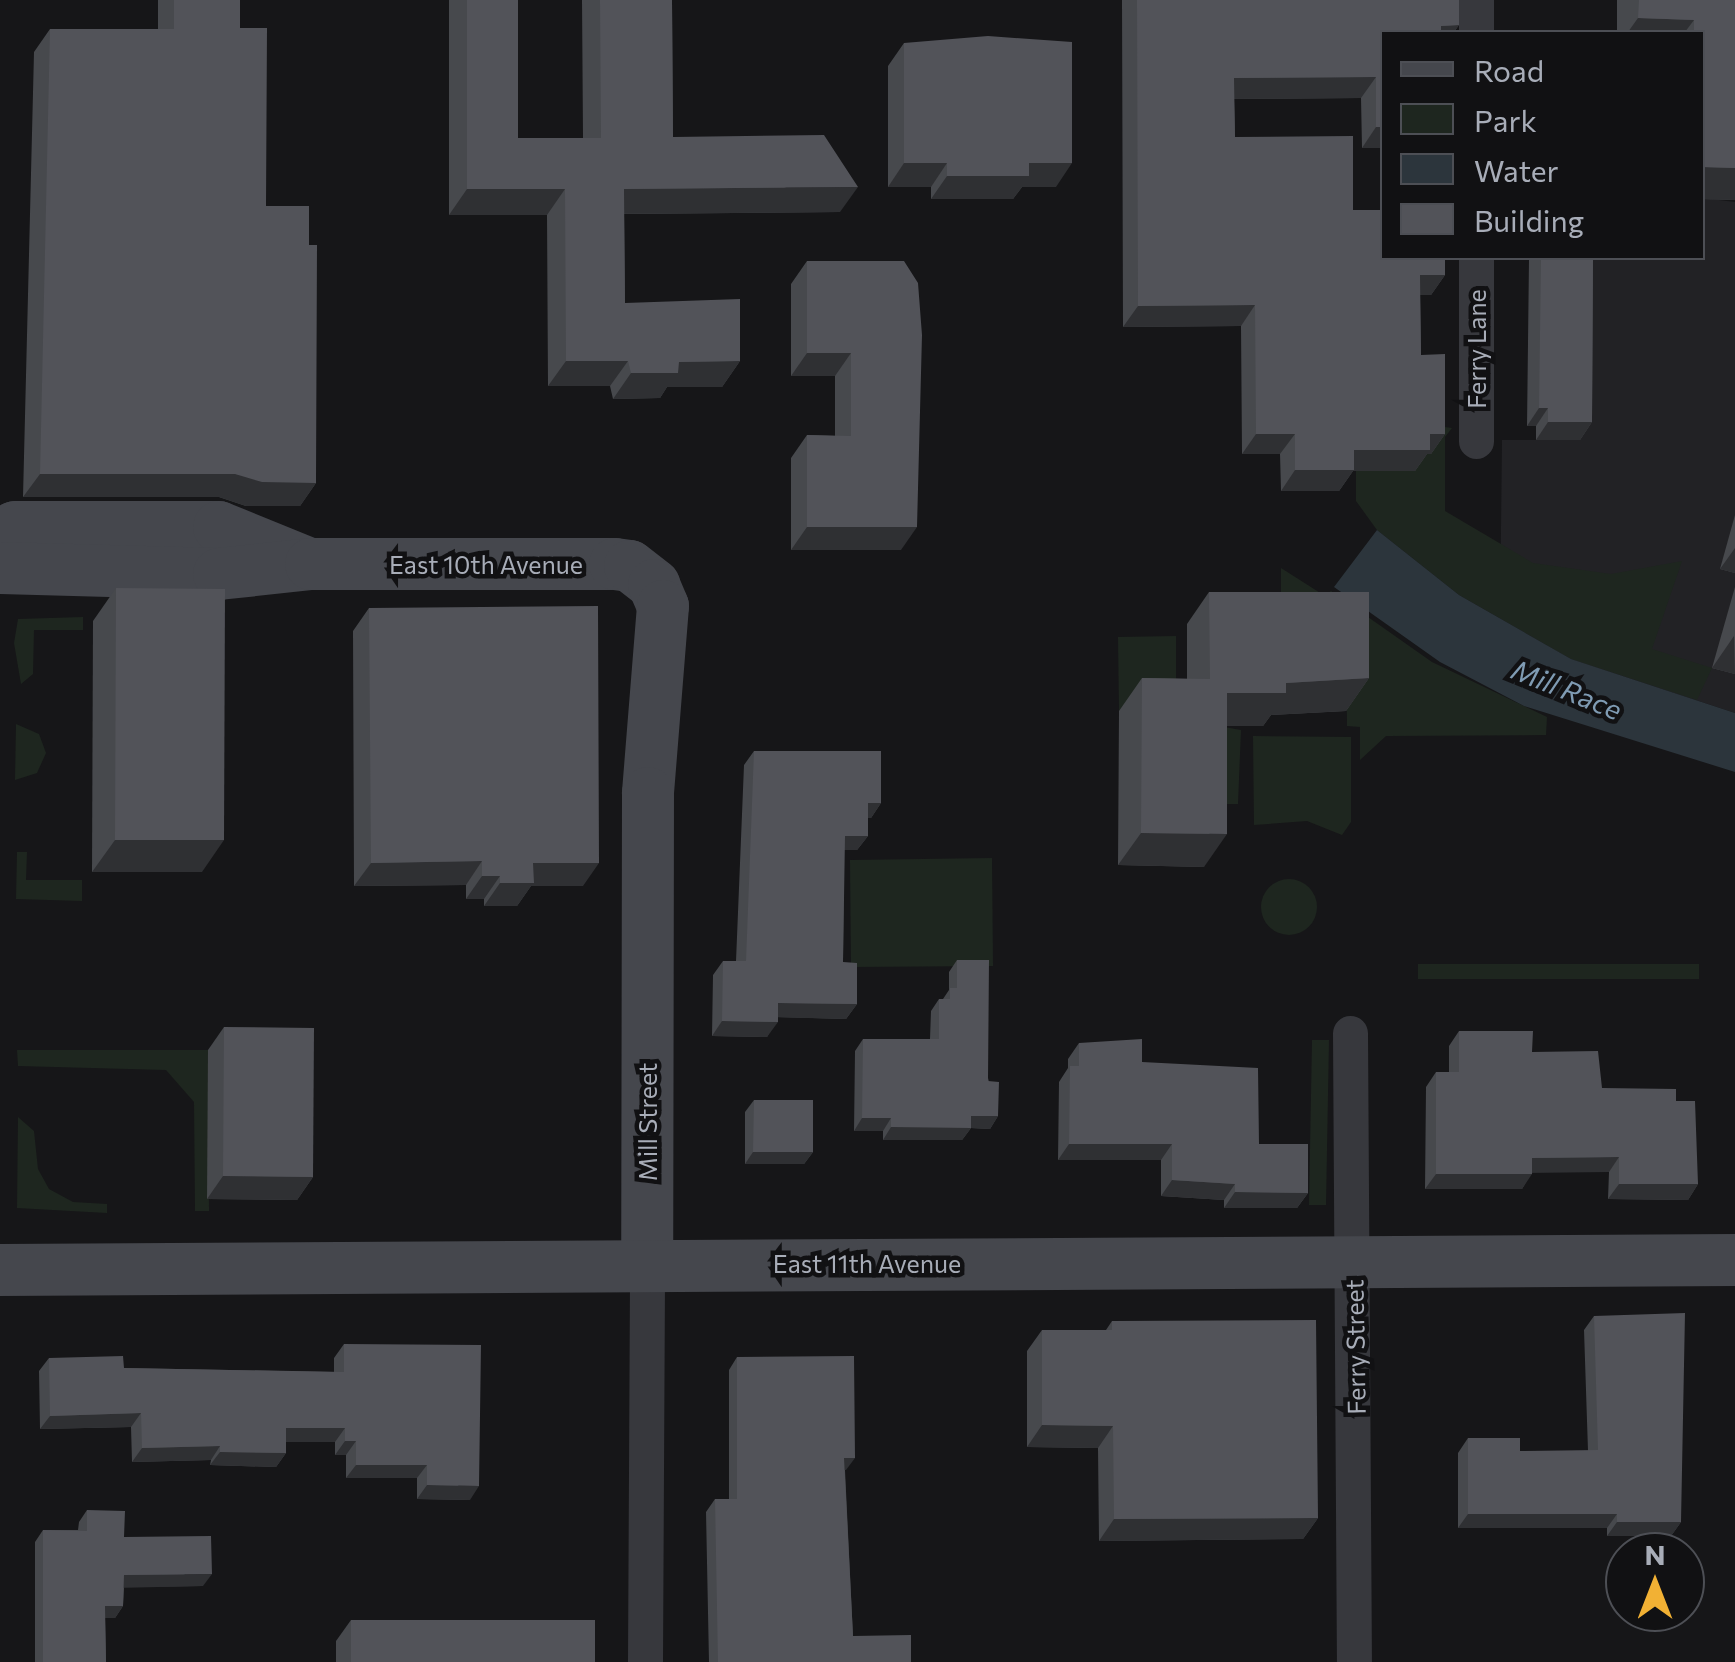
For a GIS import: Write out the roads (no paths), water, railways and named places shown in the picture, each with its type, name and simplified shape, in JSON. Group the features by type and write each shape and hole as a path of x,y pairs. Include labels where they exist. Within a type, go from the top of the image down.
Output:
{"main road":[{"name":"East 10th Avenue","path":"0,535 15,526 219,527 311,564"},
{"name":"East 10th Avenue","path":"0,568 219,574 311,564 614,564 630,566 654,585"},
{"name":"Mill Street","path":"647,1264 648,792 663,606 654,585"},
{"name":"East 11th Avenue","path":"0,1270 1735,1260"}],"street":[{"path":"1476,0 1476,30"},
{"name":"Ferry Lane","path":"1476,260 1476,441"},
{"name":"Ferry Street","path":"1350,1033 1354,1662"},
{"name":"Mill Street","path":"645,1662 647,1264"}],"water":[{"name":"Mill Race","path":"1377,530 1459,595 1571,659 1735,713 1735,772 1524,706 1440,662 1334,587"}]}
